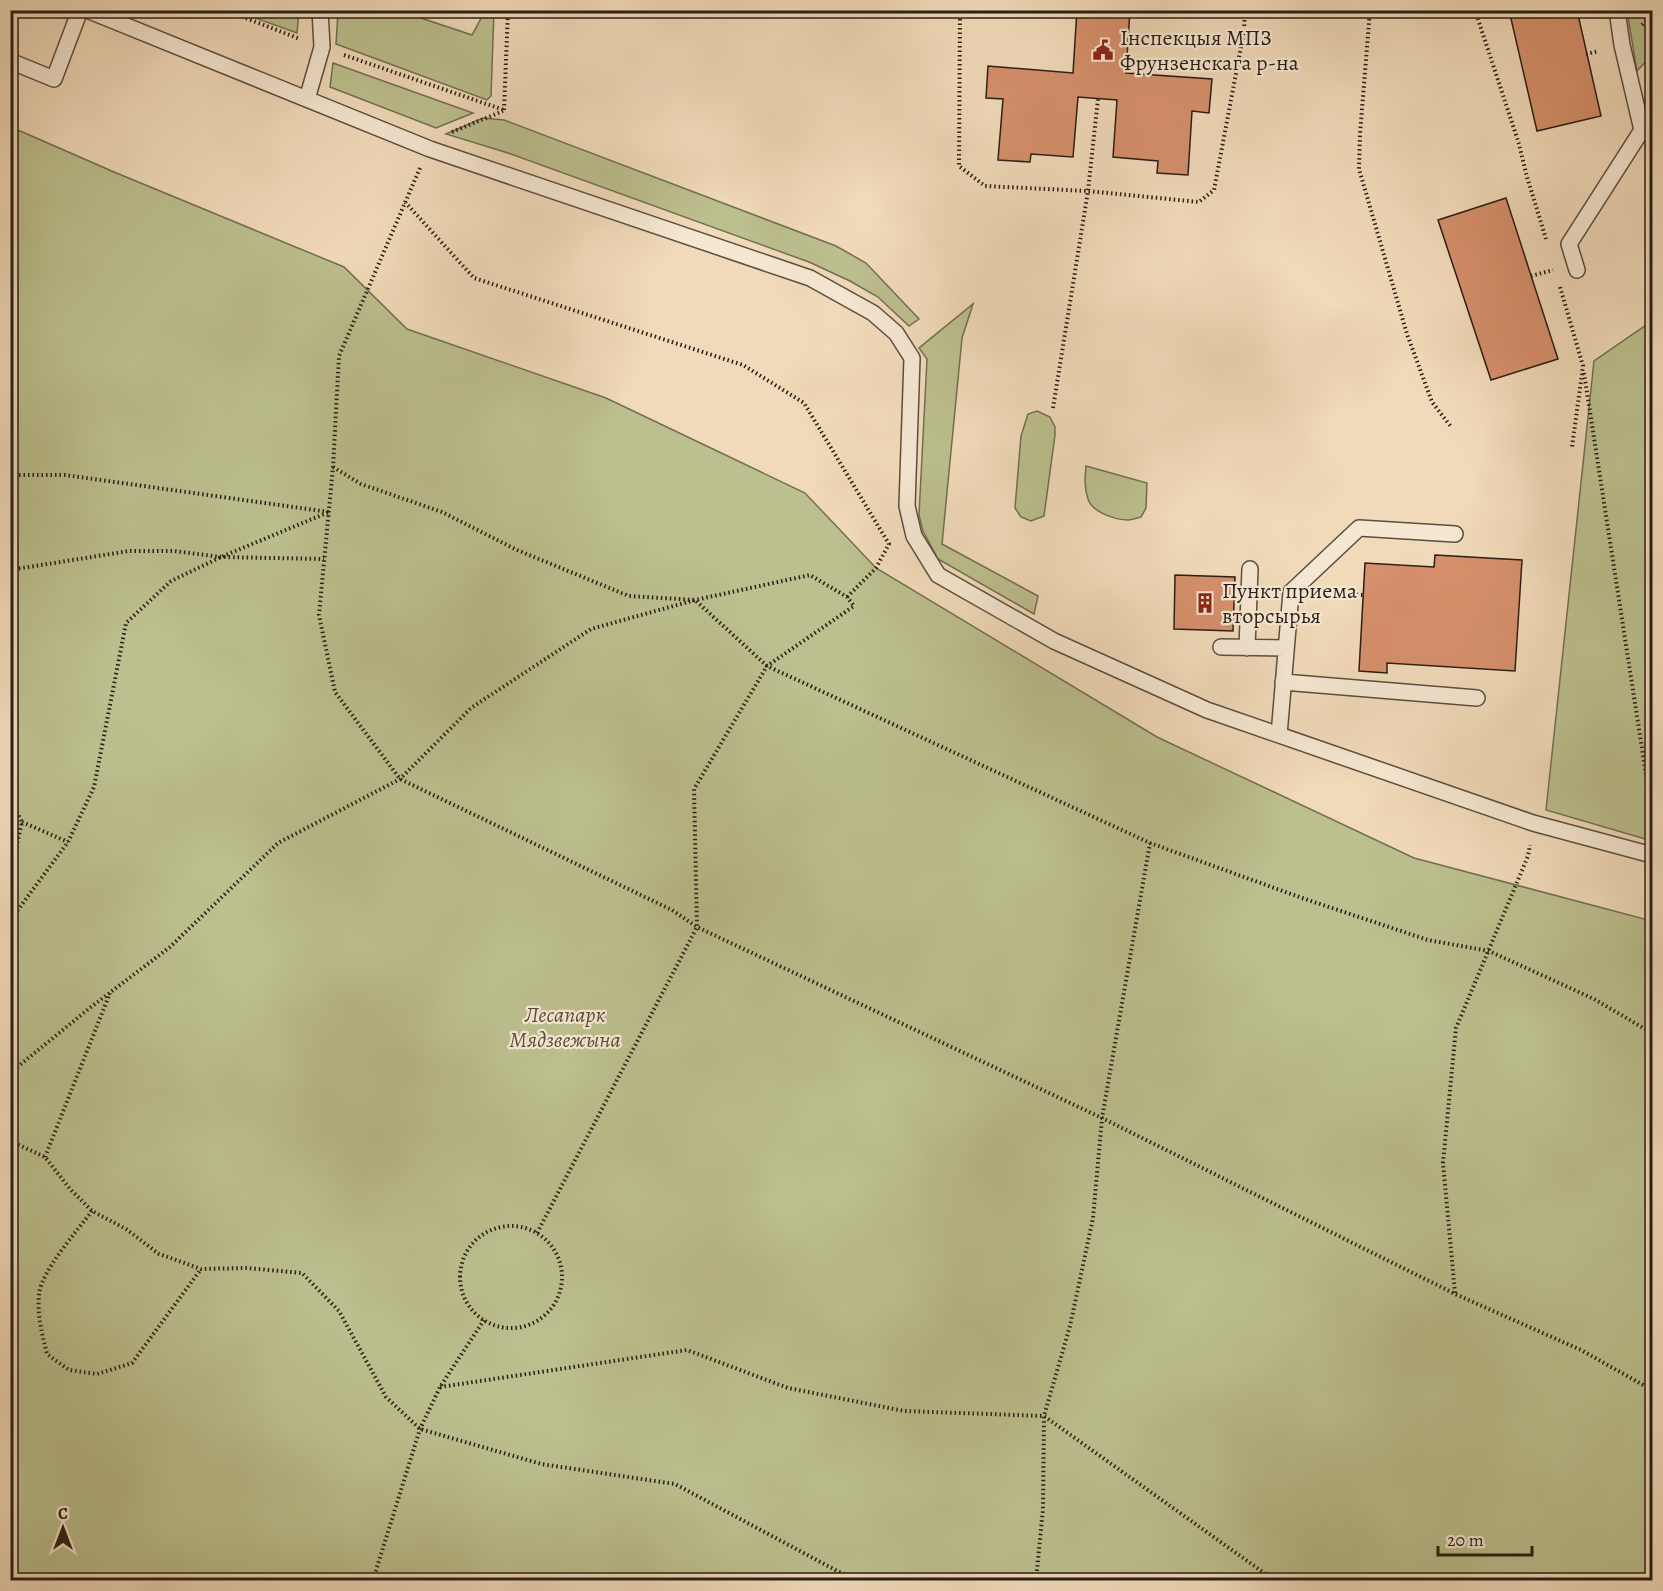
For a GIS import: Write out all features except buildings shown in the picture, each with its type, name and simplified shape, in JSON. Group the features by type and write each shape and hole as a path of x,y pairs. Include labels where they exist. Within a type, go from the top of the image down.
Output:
{"lane":[{"path":"10,61 54,79 80,10"},
{"path":"87,10 430,149 810,278 873,313 896,333 912,358 907,507 914,536 938,576 1054,641 1207,710 1533,823 1653,855"},
{"path":"307,99 322,47 320,10"},
{"path":"1577,270 1569,244 1642,130 1622,45 1617,10"},
{"path":"1279,735 1291,592 1359,528 1455,534"},
{"path":"1247,648 1250,569"},
{"path":"1221,647 1286,648"},
{"path":"1283,682 1477,698"}],"path":[{"path":"225,10 322,47 504,110"},
{"path":"504,110 508,10"},
{"path":"960,10 959,166 985,186 1088,191 1199,202 1214,190 1244,31 1245,10"},
{"path":"1371,10 1359,169 1407,334 1432,402 1452,428"},
{"path":"1475,10 1519,144 1548,249"},
{"path":"1053,408 1088,191 1098,99"},
{"path":"446,134 504,110"},
{"path":"420,168 339,356 333,467 319,615 335,692 400,779 672,910 697,927 1102,1118 1455,1294 1581,1350 1651,1389"},
{"path":"405,202 474,278 743,365 804,403 889,544 876,568 847,597"},
{"path":"1531,276 1555,270 1552,259"},
{"path":"1558,281 1583,366 1649,794 1653,801"},
{"path":"1572,447 1583,366"},
{"path":"333,467 361,484 442,512 517,550 629,596 695,600 768,666 1150,843 1302,898 1428,940 1489,951 1594,999 1653,1033"},
{"path":"10,475 65,475 329,512"},
{"path":"10,916 17,911 68,842 94,787 126,623 171,581 221,557 329,512"},
{"path":"10,570 129,551 174,551 221,557 324,559"},
{"path":"10,1073 170,947 278,843 400,779 471,708 591,629 695,600 810,576 847,597 854,606 768,666 694,789 697,927 537,1233"},
{"path":"10,800 22,822 68,842"},
{"path":"10,874 22,822"},
{"path":"1455,1294 1443,1163 1456,1028 1528,856 1533,823"},
{"path":"1036,1581 1043,1509 1044,1416 1070,1326 1093,1218 1102,1118 1150,843"},
{"path":"45,1157 111,992"},
{"path":"10,1141 45,1157 70,1189 92,1211 126,1230 159,1254 201,1269 248,1268 302,1273 339,1311 386,1397 420,1429 540,1464 675,1484 854,1581"},
{"path":"92,1211 52,1263 39,1292 39,1323 47,1354 69,1370 97,1374 132,1363 201,1269"},
{"path":"515,1226 537,1233 546,1238 556,1252 562,1268 562,1285 557,1301 546,1315 532,1324 516,1328 499,1327 484,1320 471,1309 461,1286 462,1261 470,1246 482,1235 498,1227 515,1226"},
{"path":"374,1581 420,1429 440,1387 484,1320"},
{"path":"440,1387 687,1350 788,1388 904,1411 1044,1416 1274,1581"},
{"path":"1653,1383 1651,1389 1653,1396"}],"green space":[{"path":"236,11 299,11 297,33"},
{"path":"338,11 400,11 472,35 485,11 494,11 491,96 487,100 336,44"},
{"path":"1627,11 1652,11 1652,55 1637,71"},
{"path":"333,63 473,113 436,128 330,87"},
{"path":"483,118 504,120 836,246 866,263 919,319 909,326 878,297 809,262 508,153 446,134"},
{"name":"Лесапарк Мядзвежына","path":"11,127 344,267 407,329 606,398 805,493 876,568 1157,737 1414,858 1652,921 1652,1580 11,1580"},
{"path":"973,304 962,338 942,544 1038,596 1034,614 938,559 923,531 919,515 927,359 919,348"},
{"path":"1652,321 1652,841 1546,810 1594,361"},
{"path":"1037,411 1050,417 1055,427 1055,435 1044,516 1031,521 1021,517 1015,508 1021,436 1028,414"},
{"path":"1086,466 1147,483 1146,508 1141,517 1130,520 1117,519 1094,508 1090,504 1086,491"}],"place":[{"name":"Інспекцыя МПЗ Фрунзенскага р-на","path":"1103,50"},
{"name":"Пункт приема вторсырья","path":"1205,603"}]}
